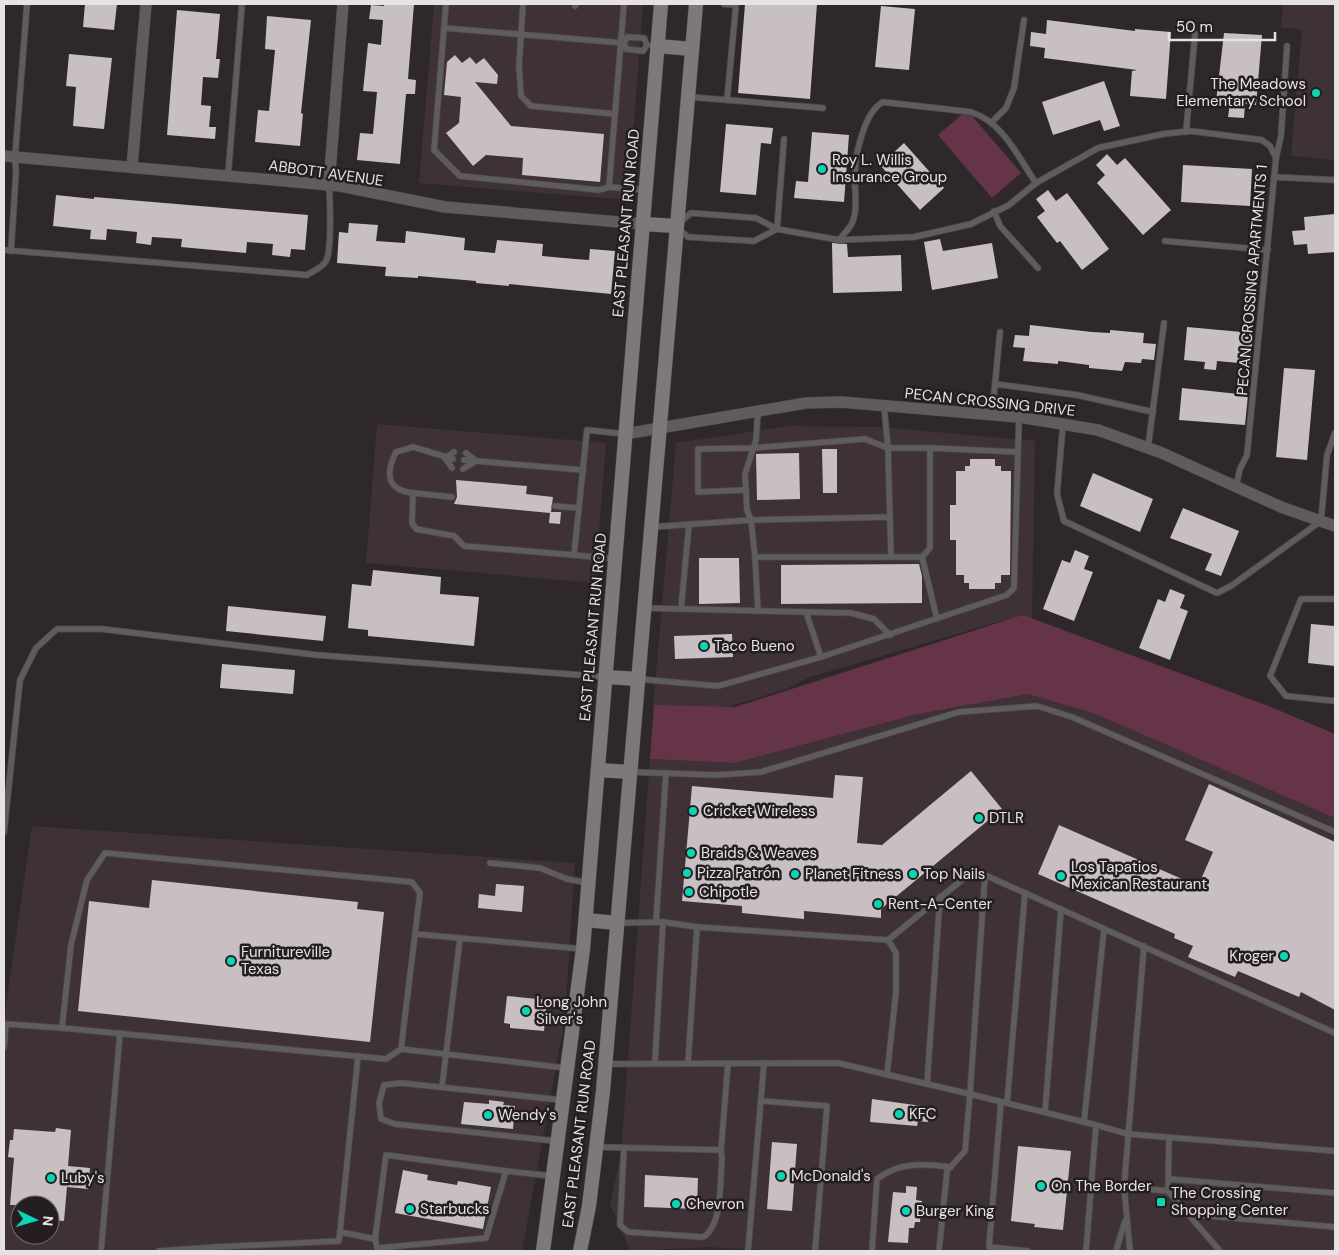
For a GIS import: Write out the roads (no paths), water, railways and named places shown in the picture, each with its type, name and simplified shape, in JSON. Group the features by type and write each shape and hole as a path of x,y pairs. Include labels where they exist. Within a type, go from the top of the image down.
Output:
{"main road":[{"name":"EAST PLEASANT RUN ROAD","path":"543,1251 561,1100 586,920 646,190 652,46 661,4"},
{"name":"EAST PLEASANT RUN ROAD","path":"580,1251 589,1206 603,1091 696,4"},
{"path":"652,46 692,49"},
{"path":"643,224 676,226"},
{"path":"606,677 638,678"},
{"path":"598,770 630,772"},
{"path":"586,920 617,923"}],"street":[{"path":"132,167 146,4"},
{"path":"329,185 343,4"},
{"name":"ABBOTT AVENUE","path":"9,156 329,185 445,207 643,224"},
{"name":"PECAN CROSSING DRIVE","path":"626,434 659,430 783,406 841,402 1020,417 1098,430 1148,448 1281,507 1335,526"}],"lane":[{"path":"27,4 9,156 16,172 7,250 306,275 319,269 327,260 330,207 329,185"},
{"path":"228,176 242,4"},
{"path":"446,4 434,150 460,176 599,190 609,187 646,190"},
{"path":"523,4 519,66 522,96 531,106 615,114"},
{"path":"609,187 624,4"},
{"path":"724,4 736,5 727,100"},
{"path":"992,122 1006,108 1014,88 1024,20"},
{"path":"444,28 622,43"},
{"path":"1186,132 1195,34"},
{"path":"627,37 644,38 652,46 643,51 626,50 622,43 627,37"},
{"path":"1276,158 1281,136 1287,46"},
{"path":"688,97 824,108"},
{"path":"839,240 851,225 854,214 854,174 858,150 874,107 883,102 971,112 986,117 992,122 1036,183"},
{"name":"PECAN CROSSING APARTMENTS 1","path":"676,226 691,213 756,218 777,229 839,240 914,237 971,224 1009,205 1036,183 1098,148 1119,142 1186,132 1262,140 1270,146 1276,158 1247,454 1240,469 1236,486"},
{"path":"676,226 688,236 754,241 777,229 784,139"},
{"path":"1274,177 1335,180"},
{"path":"994,212 1000,226 1038,268"},
{"path":"1165,241 1268,250"},
{"path":"1148,448 1164,323"},
{"path":"992,415 1000,332"},
{"path":"995,384 1077,395 1153,412"},
{"path":"884,405 888,448 890,556"},
{"path":"758,410 753,448 745,474 747,510 751,520 755,557 758,611"},
{"path":"638,678 718,686 821,657 1007,595 1014,588 1020,417"},
{"path":"1063,424 1057,494 1064,521 1217,593 1231,586 1321,521 1327,455 1335,433"},
{"path":"574,555 587,430 626,434"},
{"path":"746,490 698,492 698,450 753,448 865,439 888,448 1018,452"},
{"path":"452,497 399,492 392,485 390,474 391,462 396,452 413,447 453,459"},
{"path":"922,557 930,548 930,448"},
{"path":"445,458 454,452"},
{"path":"466,453 476,461"},
{"path":"445,458 452,468"},
{"path":"464,460 583,470"},
{"path":"464,469 476,461"},
{"path":"413,493 412,523 416,529 454,536 464,546 615,559"},
{"path":"555,506 579,508"},
{"path":"650,528 751,520 890,517"},
{"path":"681,609 689,524"},
{"path":"755,557 922,557"},
{"path":"922,557 936,619"},
{"path":"1335,599 1301,599 1270,676 1286,696 1335,700"},
{"path":"644,608 851,613 874,620 890,635"},
{"path":"806,612 821,657"},
{"path":"4,832 20,680 36,648 57,629 102,629 317,654 606,677"},
{"path":"630,772 716,775 761,772 960,712 1037,706 1072,717 1335,832"},
{"path":"656,922 666,773"},
{"path":"62,1028 71,944 87,880 105,853 412,882 420,893 401,1049"},
{"path":"490,863 540,868 567,879 589,883"},
{"path":"617,923 663,922 888,940 968,875 985,875 1335,1033"},
{"path":"939,1251 947,1171 964,1151 970,1094 985,875"},
{"path":"1025,892 988,1249 1028,1251"},
{"path":"927,1084 940,897"},
{"path":"1045,1112 1061,909"},
{"path":"655,1062 663,922"},
{"path":"688,1063 696,926"},
{"path":"1084,1122 1104,929"},
{"path":"415,934 583,948"},
{"path":"442,1087 460,938"},
{"path":"887,1075 896,992 896,953 888,940"},
{"path":"1130,1251 1124,1187 1144,946"},
{"path":"4,1047 6,1024 386,1059 401,1049 566,1068"},
{"path":"101,1251 120,1033"},
{"path":"159,1251 339,1241 358,1056"},
{"path":"604,1064 655,1062 838,1063 1045,1112 1128,1134 1335,1151"},
{"path":"624,1148 620,1224 628,1232 703,1237 710,1234 717,1220 728,1063"},
{"path":"748,1251 764,1063"},
{"path":"556,1141 395,1124 380,1119 379,1103 384,1085 401,1084 561,1100"},
{"path":"761,1101 827,1106 815,1251"},
{"path":"1086,1251 1096,1125"},
{"path":"1168,1138 1168,1192 1220,1251"},
{"path":"596,1147 721,1150"},
{"path":"506,1171 486,1238 378,1250 375,1239 386,1155 552,1176"},
{"path":"872,1251 877,1179 889,1170 915,1163 951,1167"},
{"path":"1169,1179 1335,1193"},
{"path":"1124,1187 1168,1192"},
{"path":"1186,1214 1335,1227"},
{"path":"1116,1251 1126,1219"},
{"path":"340,1232 375,1239"}],"place":[{"name":"The Meadows Elementary School","path":"1316,93"},
{"name":"Roy L. Willis Insurance Group","path":"822,169"},
{"name":"Taco Bueno","path":"704,646"},
{"name":"Cricket Wireless","path":"693,811"},
{"name":"DTLR","path":"979,818"},
{"name":"Braids & Weaves","path":"691,853"},
{"name":"Pizza Patrón","path":"687,873"},
{"name":"Planet Fitness","path":"795,874"},
{"name":"Top Nails","path":"913,874"},
{"name":"Los Tapatios Mexican Restaurant","path":"1061,876"},
{"name":"Chipotle","path":"689,892"},
{"name":"Rent-A-Center","path":"878,904"},
{"name":"Kroger","path":"1284,956"},
{"name":"Furnitureville Texas","path":"231,961"},
{"name":"Long John Silver's","path":"526,1011"},
{"name":"KFC","path":"899,1114"},
{"name":"Wendy's","path":"488,1115"},
{"name":"McDonald's","path":"781,1176"},
{"name":"Luby's","path":"51,1178"},
{"name":"On The Border","path":"1041,1186"},
{"name":"The Crossing Shopping Center","path":"1161,1202"},
{"name":"Chevron","path":"676,1204"},
{"name":"Starbucks","path":"410,1209"},
{"name":"Burger King","path":"906,1211"}]}
